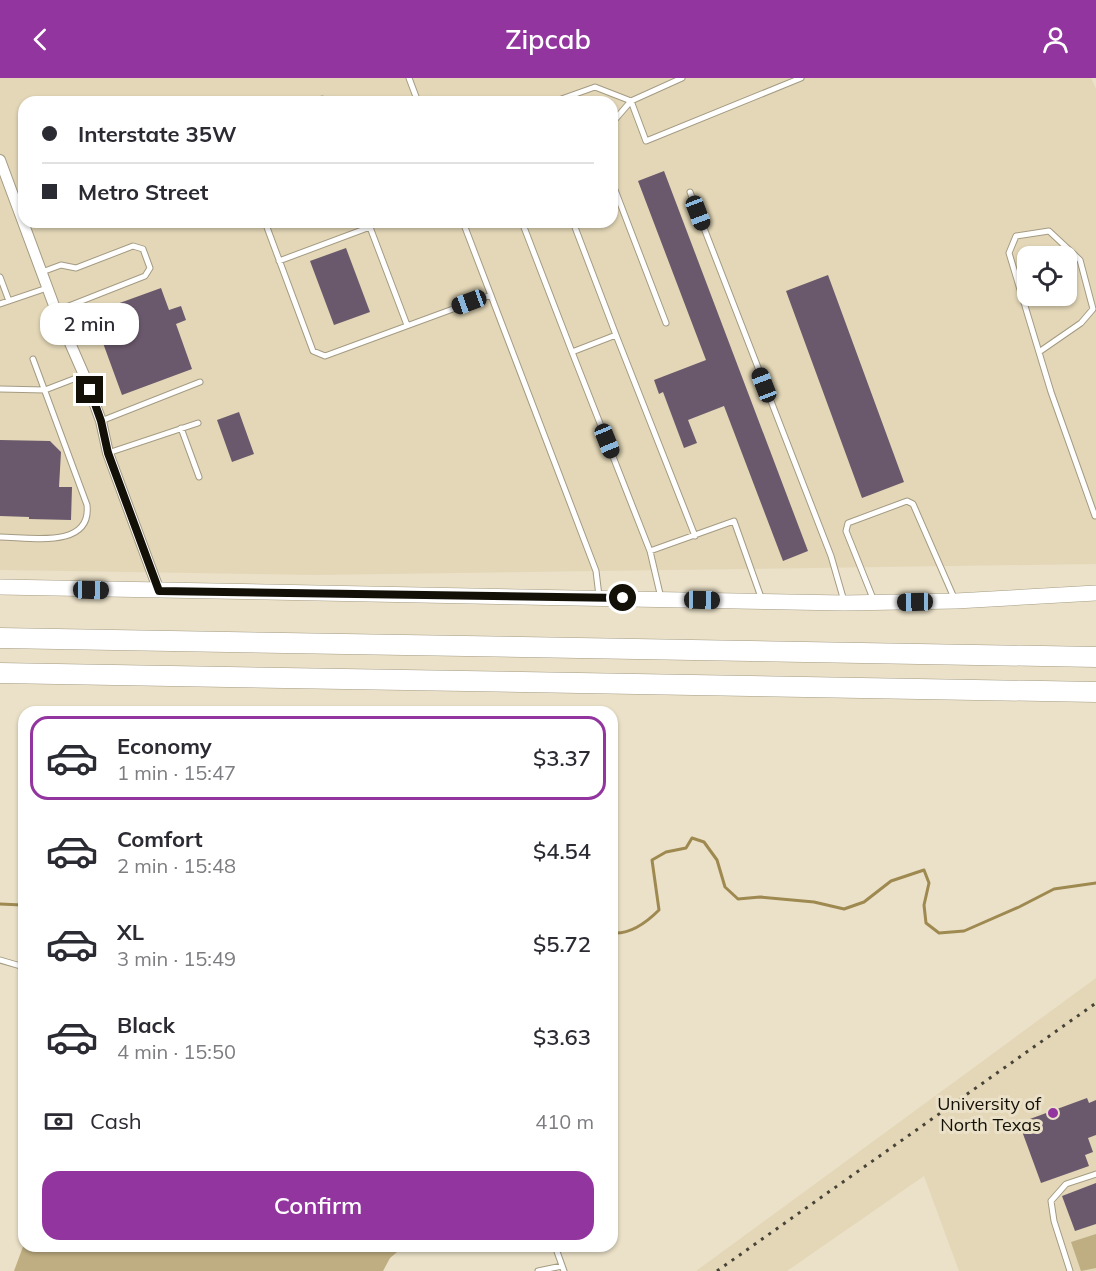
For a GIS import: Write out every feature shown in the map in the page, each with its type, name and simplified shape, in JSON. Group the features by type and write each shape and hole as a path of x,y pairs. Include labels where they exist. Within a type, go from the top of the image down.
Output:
{"highway":[{"path":"0,638 1096,657"},
{"path":"0,673 1096,692"}],"street":[{"path":"0,160 18,209"},
{"path":"25,228 101,421 108,453 159,591"},
{"path":"0,587 844,603 956,601 1096,593"}],"lane":[{"path":"409,78 416,96"},
{"path":"618,116 631,101 682,78"},
{"path":"570,96 595,87 631,101 646,141 801,78"},
{"path":"690,192 831,556 844,603"},
{"path":"618,198 666,323"},
{"path":"267,228 313,351 325,356 491,295"},
{"path":"279,261 359,228"},
{"path":"371,228 407,325"},
{"path":"465,228 596,571 599,598"},
{"path":"524,228 650,551 662,599"},
{"path":"575,228 695,536"},
{"path":"1039,352 1082,323 1093,309 1080,260 1049,231 1017,236 1010,253 1039,352 1051,392 1096,517"},
{"path":"42,272 61,265 75,268 132,246 143,249 150,268 145,276 56,311"},
{"path":"0,278 9,301"},
{"path":"0,304 47,288"},
{"path":"572,352 616,335"},
{"path":"0,537 64,537 76,532 87,520 87,505 33,359"},
{"path":"0,389 45,390 84,375"},
{"path":"101,421 200,382"},
{"path":"108,453 198,423"},
{"path":"181,428 199,477"},
{"path":"875,603 846,531 848,523 907,501 913,504 956,601"},
{"path":"650,551 734,521 763,601"},
{"path":"0,960 18,965"},
{"path":"1070,1271 1054,1221 1052,1202 1066,1184 1096,1174"},
{"path":"538,1271 563,1268 557,1252"}],"shaded area":[{"path":"0,78 1091,78 1096,89 1096,564 314,575 0,570"},
{"path":"1096,978 1096,1271 959,1271 924,1176 787,1271 696,1271"},
{"path":"1096,1234 1096,1268 1081,1271 1071,1242"},
{"path":"21,1252 397,1252 390,1258 383,1271 14,1271"}],"building":[{"path":"664,171 808,551 783,561 724,406 688,420 697,443 684,448 663,392 659,394 654,380 706,360 638,181"},
{"path":"346,248 370,312 334,325 310,261"},
{"path":"828,275 904,482 862,498 786,291"},
{"path":"161,288 169,310 181,306 186,320 176,324 192,369 122,395 92,313"},
{"path":"239,412 254,454 232,462 217,420"},
{"path":"0,440 50,441 61,452 59,487 72,487 71,520 0,516"},
{"path":"1087,1098 1089,1103 1096,1100 1096,1135 1088,1138 1093,1152 1085,1155 1089,1166 1041,1183 1019,1123"},
{"path":"1096,1183 1096,1224 1075,1231 1062,1196"}],"waterway":[{"path":"618,933 627,932 644,923 659,910 652,860 666,852 686,848 692,838 704,842 717,860 725,887 738,899 760,897 814,902 844,909 864,902 891,881 924,870 929,883 924,905 926,923 939,933 964,931 1054,889 1096,883"},
{"path":"0,904 18,905"}],"railway":[{"path":"717,1271 1096,1003"}],"place":[{"name":"University of North Texas","path":"1053,1113"}],"route":[{"path":"90,390 101,421 108,453 159,591 623,598"}]}
